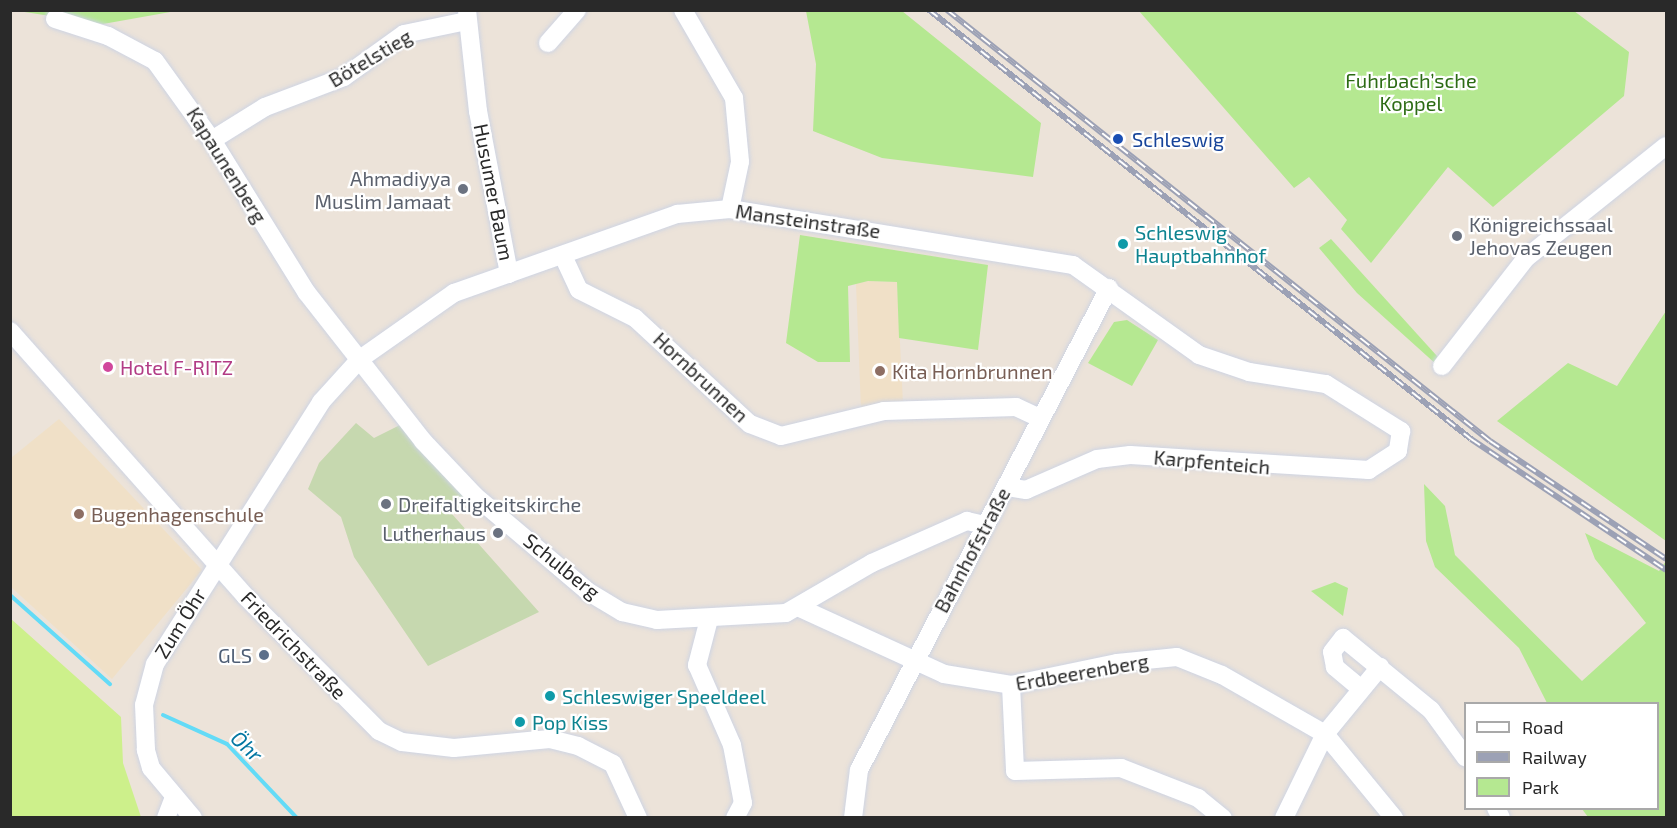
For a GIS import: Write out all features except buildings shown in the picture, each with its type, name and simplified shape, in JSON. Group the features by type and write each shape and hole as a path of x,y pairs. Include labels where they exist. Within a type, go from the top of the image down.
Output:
{"street":[{"path":"548,43 577,10"},
{"path":"683,10 734,98 740,162 730,209"},
{"name":"Bötelstieg","path":"212,140 265,108 344,77 404,34 467,16"},
{"name":"Husumer Baum","path":"218,564 321,402 360,359 454,293 509,274 467,16"},
{"name":"Kapaunenberg","path":"55,19 108,36 155,61 212,140 307,293 360,359"},
{"path":"1443,366 1526,258 1666,146"},
{"name":"Mansteinstraße","path":"509,274 564,258 677,214 730,209 1073,265 1109,288 1198,355 1249,372 1326,384 1401,431"},
{"name":"Hornbrunnen","path":"564,258 579,291 635,318 750,424 781,436 884,411 1016,407 1040,418"},
{"name":"Bahnhofstraße","path":"853,818 859,770 914,660 1109,288"},
{"name":"Friedrichstraße","path":"10,331 218,564 379,731 402,742 454,748 550,739 578,746 613,764 638,818"},
{"name":"Schulberg","path":"360,359 423,441 474,495 587,591 622,612 657,620 710,619 800,608"},
{"name":"Karpfenteich","path":"1006,487 1026,490 1097,459 1130,455 1369,470 1398,451 1401,431"},
{"path":"800,608 818,591 872,563 967,521 985,525"},
{"name":"Zum Öhr","path":"193,818 151,768 144,705 171,632 218,564"},
{"name":"Erdbeerenberg","path":"800,608 944,674 1011,685 1117,663 1177,657 1222,675 1324,734 1394,818"},
{"path":"710,619 698,664 732,745 743,803 735,818"},
{"path":"1360,688 1335,668 1332,652 1343,638 1431,710 1464,755"},
{"path":"1284,818 1324,734 1360,688 1380,667"},
{"path":"1011,685 1015,771 1121,768 1198,798 1223,818"},
{"path":"166,818 174,797"}],"shaded area":[{"name":"Kita Hornbrunnen","path":"868,281 897,282 903,404 861,409 856,284"},
{"name":"Bugenhagenschule","path":"59,419 202,570 112,679 11,587 11,458"}],"green space":[{"path":"18,11 176,11 103,24"},
{"path":"806,11 902,11 1041,123 1033,177 882,158 813,131 816,64"},
{"name":"Fuhrbach’sche Koppel","path":"1139,11 1574,11 1629,52 1624,96 1493,207 1448,167 1371,263 1341,229 1347,220 1309,177 1294,188"},
{"path":"800,235 988,265 978,350 899,338 897,282 868,281 848,286 850,362 818,362 786,343"},
{"path":"1331,239 1437,356 1437,365 1357,293 1319,248"},
{"path":"1666,311 1666,541 1497,421 1568,363 1617,386"},
{"path":"1127,320 1158,340 1132,386 1088,363 1114,322"},
{"path":"356,423 374,438 404,423 471,497 452,514 539,612 428,666 354,557 341,517 308,489 319,463"},
{"path":"1424,484 1445,506 1455,555 1582,681 1646,623 1595,559 1585,533 1659,571 1666,561 1666,817 1588,817 1583,810 1659,810 1659,702 1546,702 1519,648 1435,567 1426,541"},
{"path":"1335,582 1348,588 1343,616 1311,591"},
{"path":"10,618 121,717 123,763 141,817 11,817"}],"waterway":[{"name":"Öhr","path":"10,595 110,684"},
{"name":"Öhr","path":"163,715 227,744 297,818"}],"railway":[{"path":"929,10 1471,439 1666,570"},
{"path":"947,10 1490,441 1666,559"}],"place":[{"name":"Schleswig","path":"1118,139"},
{"name":"Ahmadiyya Muslim Jamaat","path":"463,189"},
{"name":"Königreichssaal Jehovas Zeugen","path":"1457,236"},
{"name":"Schleswig Hauptbahnhof","path":"1123,244"},
{"name":"Hotel F-RITZ","path":"108,367"},
{"name":"Kita Hornbrunnen","path":"880,371"},
{"name":"Dreifaltigkeitskirche","path":"386,504"},
{"name":"Bugenhagenschule","path":"79,514"},
{"name":"Lutherhaus","path":"498,533"},
{"name":"GLS","path":"264,655"},
{"name":"Schleswiger Speeldeel","path":"550,696"},
{"name":"Pop Kiss","path":"520,722"}]}
